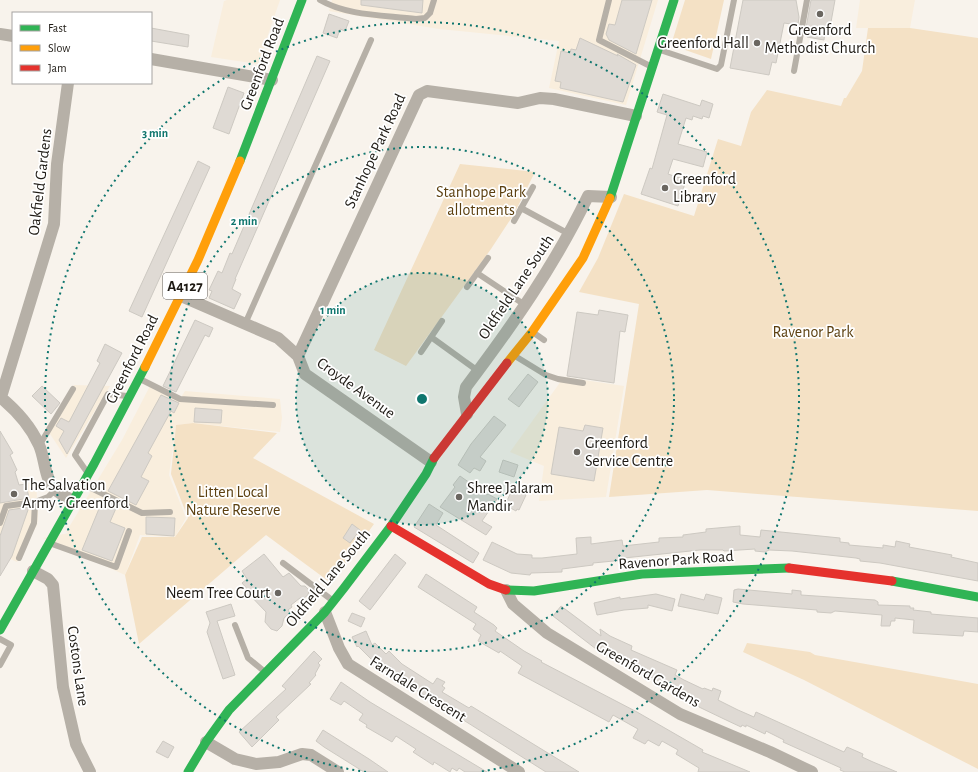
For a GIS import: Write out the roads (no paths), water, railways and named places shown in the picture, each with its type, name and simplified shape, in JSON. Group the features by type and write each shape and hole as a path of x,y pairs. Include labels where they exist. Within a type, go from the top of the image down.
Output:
{"street":[{"name":"Greenford Road","path":"0,630 88,474 181,296 272,80 302,0"},
{"name":"Oldfield Lane South","path":"188,772 206,742 229,710 325,612 391,526 426,474 432,462 467,414 532,332 583,258 611,197 674,0"},
{"path":"0,34 12,36"},
{"path":"152,59 272,80"},
{"name":"Oakfield Gardens","path":"0,397 54,224 57,164 68,84"},
{"name":"Stanhope Park Road","path":"298,356 418,95 427,91 518,103 540,98 554,99 594,106 636,116"},
{"name":"Oldfield Lane South","path":"467,414 464,397 466,387 525,305 570,234 588,196 611,197"},
{"name":"Croyde Avenue","path":"181,296 278,338 298,356 305,374 432,462"},
{"path":"0,397 16,411 30,429 39,446 49,481 55,490 72,500"},
{"name":"Ravenor Park Road","path":"391,526 489,584 506,590 534,591 642,574 796,568 908,584 978,597"},
{"name":"Costons Lane","path":"33,571 48,580 53,585 62,687 76,744 90,772"},
{"name":"Greenford Gardens","path":"506,590 513,604 547,633 680,714 770,752 812,772"},
{"name":"Farndale Crescent","path":"325,612 339,648 348,664 519,772"},
{"path":"206,742 235,759 256,764 279,762 302,754 311,755 338,772"}],"lane":[{"path":"320,0 329,6 343,9 416,19 425,18 430,13 434,0"},
{"path":"609,0 599,40 652,67"},
{"path":"659,49 716,69 721,65 734,0"},
{"path":"794,71 807,0"},
{"path":"245,324 371,40"},
{"path":"514,222 533,187"},
{"path":"521,208 570,234"},
{"path":"467,287 488,258"},
{"path":"477,273 525,305"},
{"path":"421,352 442,321"},
{"path":"532,332 544,340"},
{"path":"431,337 478,371"},
{"path":"514,356 546,375 558,379 583,383"},
{"path":"139,378 180,399 273,405"},
{"path":"39,446 73,389"},
{"path":"88,474 75,455 108,394 130,396"},
{"path":"82,484 142,513 170,512"},
{"path":"0,524 6,506 35,502 48,497 55,490"},
{"path":"19,558 34,523 35,502"},
{"path":"49,542 116,567 129,531"},
{"path":"283,563 333,601"},
{"path":"235,625 248,658 266,673"},
{"path":"0,639 11,645 0,665"}],"place":[{"name":"Greenford Methodist Church","path":"820,14"},
{"name":"Greenford Hall","path":"757,43"},
{"name":"Greenford Library","path":"665,188"},
{"name":"Greenford Service Centre","path":"577,452"},
{"name":"The Salvation Army - Greenford","path":"14,494"},
{"name":"Shree Jalaram Mandir","path":"459,497"},
{"name":"Neem Tree Court","path":"278,593"}],"park label":[{"name":"Stanhope Park allotments","path":"481,201"},
{"name":"Ravenor Park","path":"813,332"},
{"name":"Litten Local Nature Reserve","path":"233,501"}]}
